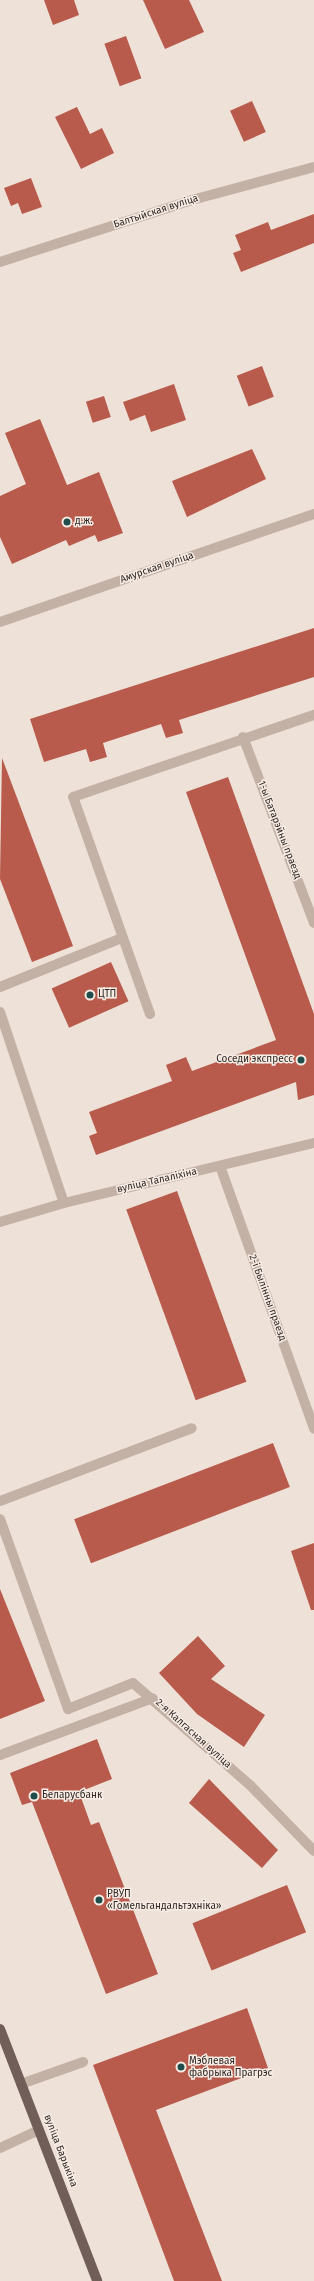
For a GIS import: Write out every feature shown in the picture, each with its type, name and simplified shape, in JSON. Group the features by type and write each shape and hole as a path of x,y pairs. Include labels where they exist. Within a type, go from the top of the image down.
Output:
{"main road":[{"name":"вуліца Барыкіна","path":"0,2029 97,2281"}],"street":[{"name":"Балтыйская вуліца","path":"0,262 192,200 314,167"},
{"name":"Амурская вуліца","path":"0,622 314,514"},
{"path":"150,1014 73,798 243,737 314,715"},
{"name":"1-ы Батарэйны праезд","path":"243,737 314,923"},
{"path":"0,987 122,938"},
{"path":"0,1012 64,1202"},
{"name":"вуліца Талаліхіна","path":"0,1222 64,1202 314,1143"},
{"name":"2-і Былінны праезд","path":"220,1166 314,1429"},
{"path":"0,1501 192,1428"},
{"path":"0,1519 68,1709 133,1683 153,1698"},
{"name":"2-я Калгасная вуліца","path":"0,1755 153,1698 250,1786 314,1851"},
{"path":"21,2084 83,2062"},
{"path":"0,2148 39,2130"}],"building":[{"path":"44,0 74,0 79,15 53,25"},
{"path":"143,0 189,0 204,32 165,49"},
{"path":"126,36 141,78 120,86 104,44"},
{"path":"252,101 266,132 244,142 230,111"},
{"path":"77,107 90,134 102,128 114,153 81,169 55,117"},
{"path":"31,178 42,207 22,214 18,203 11,206 4,188"},
{"path":"314,214 314,243 241,272 233,253 241,250 235,235 268,222 271,230"},
{"path":"262,366 274,397 249,406 237,376"},
{"path":"174,384 186,420 151,432 145,415 130,421 123,402"},
{"path":"104,396 111,417 93,423 86,402"},
{"path":"40,419 67,485 99,472 123,533 98,542 95,535 69,546 66,540 12,564 0,537 0,496 26,484 5,433"},
{"path":"252,449 266,479 187,517 172,481"},
{"path":"314,628 314,677 179,720 183,733 166,738 161,724 103,743 107,757 90,762 86,749 44,762 30,719"},
{"path":"2,758 73,946 32,962 0,879"},
{"path":"228,777 314,1014 314,1095 298,1100 296,1082 96,1155 89,1136 97,1133 89,1112 172,1081 166,1065 186,1057 192,1071 276,1040 186,792"},
{"name":"ЦТП","path":"111,962 128,1001 69,1028 52,988"},
{"path":"177,1191 246,1382 196,1400 126,1209"},
{"path":"273,1443 290,1487 91,1563 74,1519"},
{"path":"314,1543 314,1610 311,1610 291,1551"},
{"path":"0,1589 45,1701 0,1719"},
{"path":"198,1636 225,1666 211,1679 265,1715 244,1747 197,1714 159,1673"},
{"name":"РВУП «Гомельгандальтэхніка»","path":"97,1739 112,1779 79,1792 91,1825 99,1822 158,1974 106,1994 32,1802 22,1805 10,1773"},
{"path":"209,1779 278,1850 262,1868 189,1803"},
{"path":"287,1885 306,1932 212,1970 192,1923"},
{"path":"247,2008 268,2068 156,2110 222,2281 174,2281 93,2065"}],"place":[{"name":"д.ж.","path":"67,522"},
{"name":"ЦТП","path":"90,995"},
{"name":"Соседи экспресс","path":"301,1060"},
{"name":"Беларусбанк","path":"34,1796"},
{"name":"РВУП «Гомельгандальтэхніка»","path":"99,1900"},
{"name":"Мэблевая фабрыка Прагрэс","path":"181,2067"}]}
